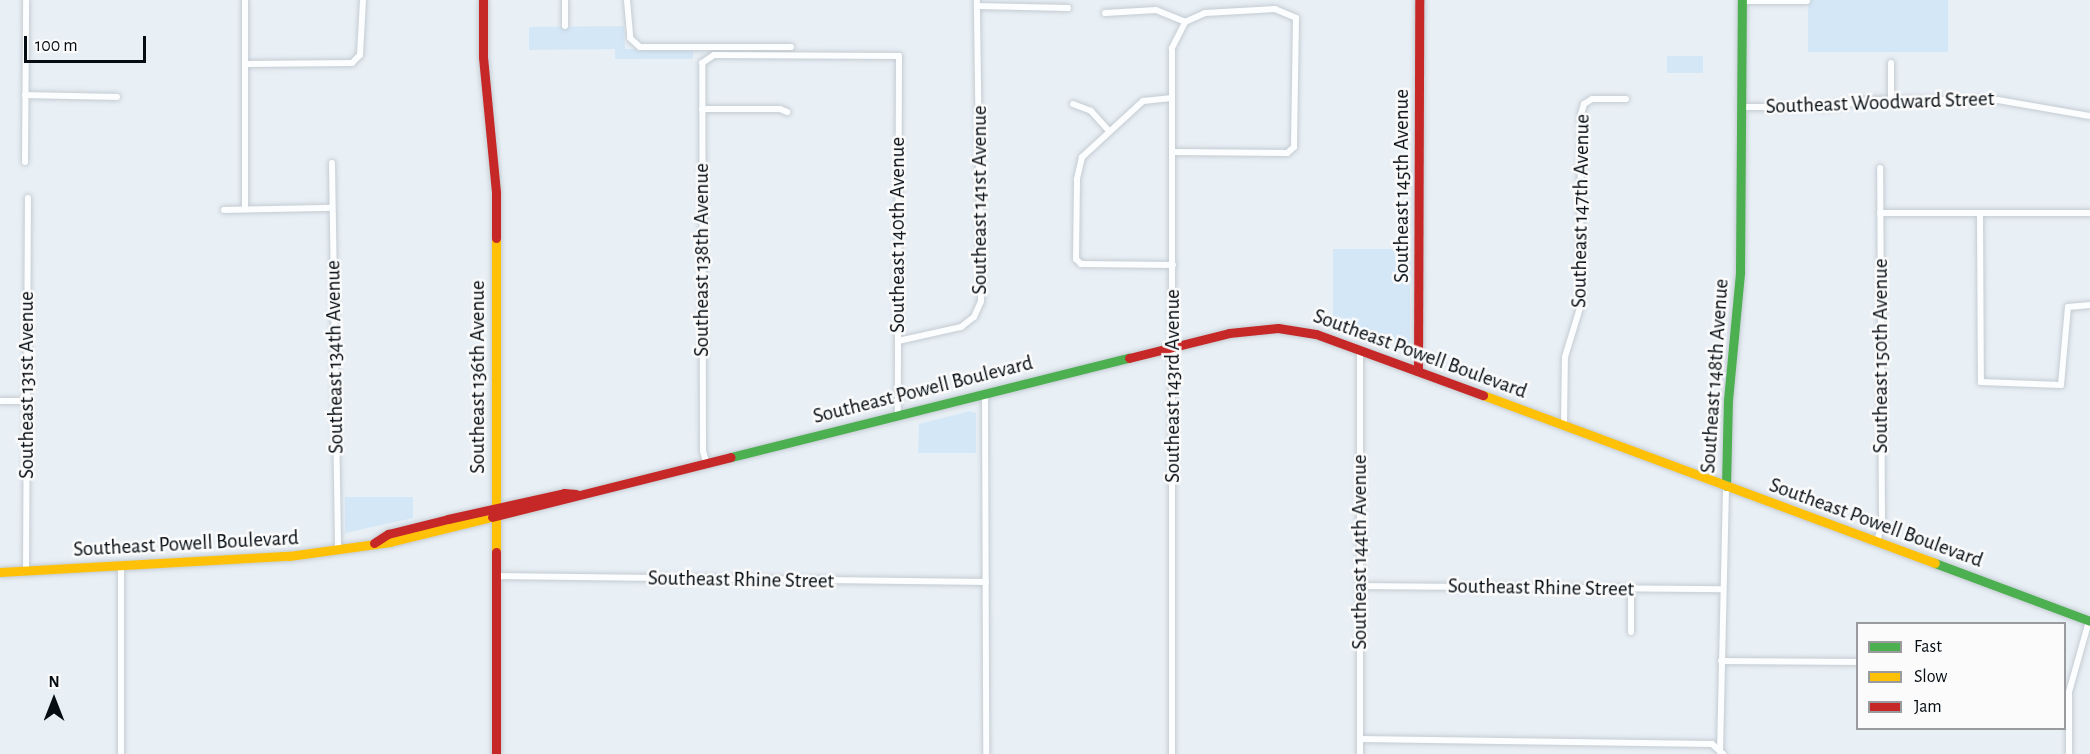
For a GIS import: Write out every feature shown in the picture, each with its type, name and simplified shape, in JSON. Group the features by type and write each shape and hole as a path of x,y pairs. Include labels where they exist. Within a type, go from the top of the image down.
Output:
{"main road":[{"name":"Southeast 136th Avenue","path":"483,0 483,57 496,193 496,754"},
{"name":"Southeast 145th Avenue","path":"1418,371 1419,0"},
{"name":"Southeast 148th Avenue","path":"1726,486 1728,406 1740,272 1742,1"},
{"name":"Southeast Powell Boulevard","path":"0,572 121,566 338,550 576,494 1174,346 1245,330 1278,328 1316,334 2089,621"}],"street":[{"path":"25,162 26,0"},
{"path":"245,0 245,207"},
{"path":"246,64 352,63 360,55 363,0"},
{"path":"565,0 565,26"},
{"path":"627,0 634,44 791,47"},
{"path":"1742,1 1807,1"},
{"path":"977,3 1068,8"},
{"name":"Southeast 141st Avenue","path":"898,342 961,327 974,317 981,301 977,3"},
{"path":"1105,13 1156,10 1185,22 1205,13 1275,9 1296,18 1296,140 1287,153 1173,153"},
{"name":"Southeast 143rd Avenue","path":"1172,754 1174,346 1172,48 1185,22"},
{"name":"Southeast 140th Avenue","path":"898,415 900,56"},
{"name":"Southeast 138th Avenue","path":"706,462 703,440 702,109 706,58 900,56"},
{"path":"1891,63 1891,99"},
{"path":"25,95 117,97"},
{"path":"1172,98 1143,101 1108,130 1082,157 1077,168 1076,259 1081,264 1173,264"},
{"name":"Southeast 147th Avenue","path":"1564,425 1565,357 1580,308 1584,104 1592,99 1626,99"},
{"name":"Southeast Woodward Street","path":"1741,107 1828,107 1891,99 2009,100 2090,116"},
{"path":"1073,104 1091,111 1108,130"},
{"path":"702,109 780,108 787,112"},
{"name":"Southeast 134th Avenue","path":"332,163 338,550"},
{"name":"Southeast 150th Avenue","path":"1876,542 1882,523 1880,168"},
{"name":"Southeast 131st Avenue","path":"26,571 28,198"},
{"path":"224,210 245,207 332,208"},
{"path":"1880,213 2090,213"},
{"path":"1980,213 1982,382 2061,385 2068,307 2090,305"},
{"name":"Southeast 144th Avenue","path":"1360,350 1360,754"},
{"path":"985,393 986,754"},
{"path":"0,401 26,401"},
{"name":"Southeast 148th Avenue","path":"1721,753 1726,486"},
{"path":"121,566 121,754"},
{"name":"Southeast Rhine Street","path":"496,576 986,582"},
{"name":"Southeast Rhine Street","path":"1360,586 1723,589"},
{"path":"1631,589 1631,632"},
{"path":"2069,754 2071,682 2089,621"},
{"path":"1721,661 1856,662"},
{"path":"1360,739 1712,744 1721,753"}],"shaded area":[{"path":"1808,0 1948,0 1948,52 1808,52"},
{"path":"624,26 625,49 693,49 693,59 615,59 615,49 529,50 529,27"},
{"path":"1667,56 1703,56 1703,73 1667,73"},
{"path":"1333,249 1410,249 1410,347 1333,320"},
{"path":"970,411 976,413 976,453 918,453 919,424"},
{"path":"345,497 413,497 413,518 345,533"}],"traffic: fast":[{"path":"1726,486 1728,400 1740,272 1742,0"},
{"path":"731,457 1129,358"},
{"path":"1935,563 2090,621"}],"traffic: slow":[{"path":"496,238 496,552"},
{"path":"1483,395 1935,563"},
{"path":"0,572 289,556 390,542 492,517"}],"traffic: jam":[{"path":"483,0 483,57 496,193 496,238"},
{"path":"1418,371 1419,0"},
{"path":"1129,358 1229,333 1278,328 1316,334 1483,395"},
{"path":"492,517 731,457"},
{"path":"374,543 388,534 448,519 564,493 576,494"},
{"path":"496,552 496,754"}]}
